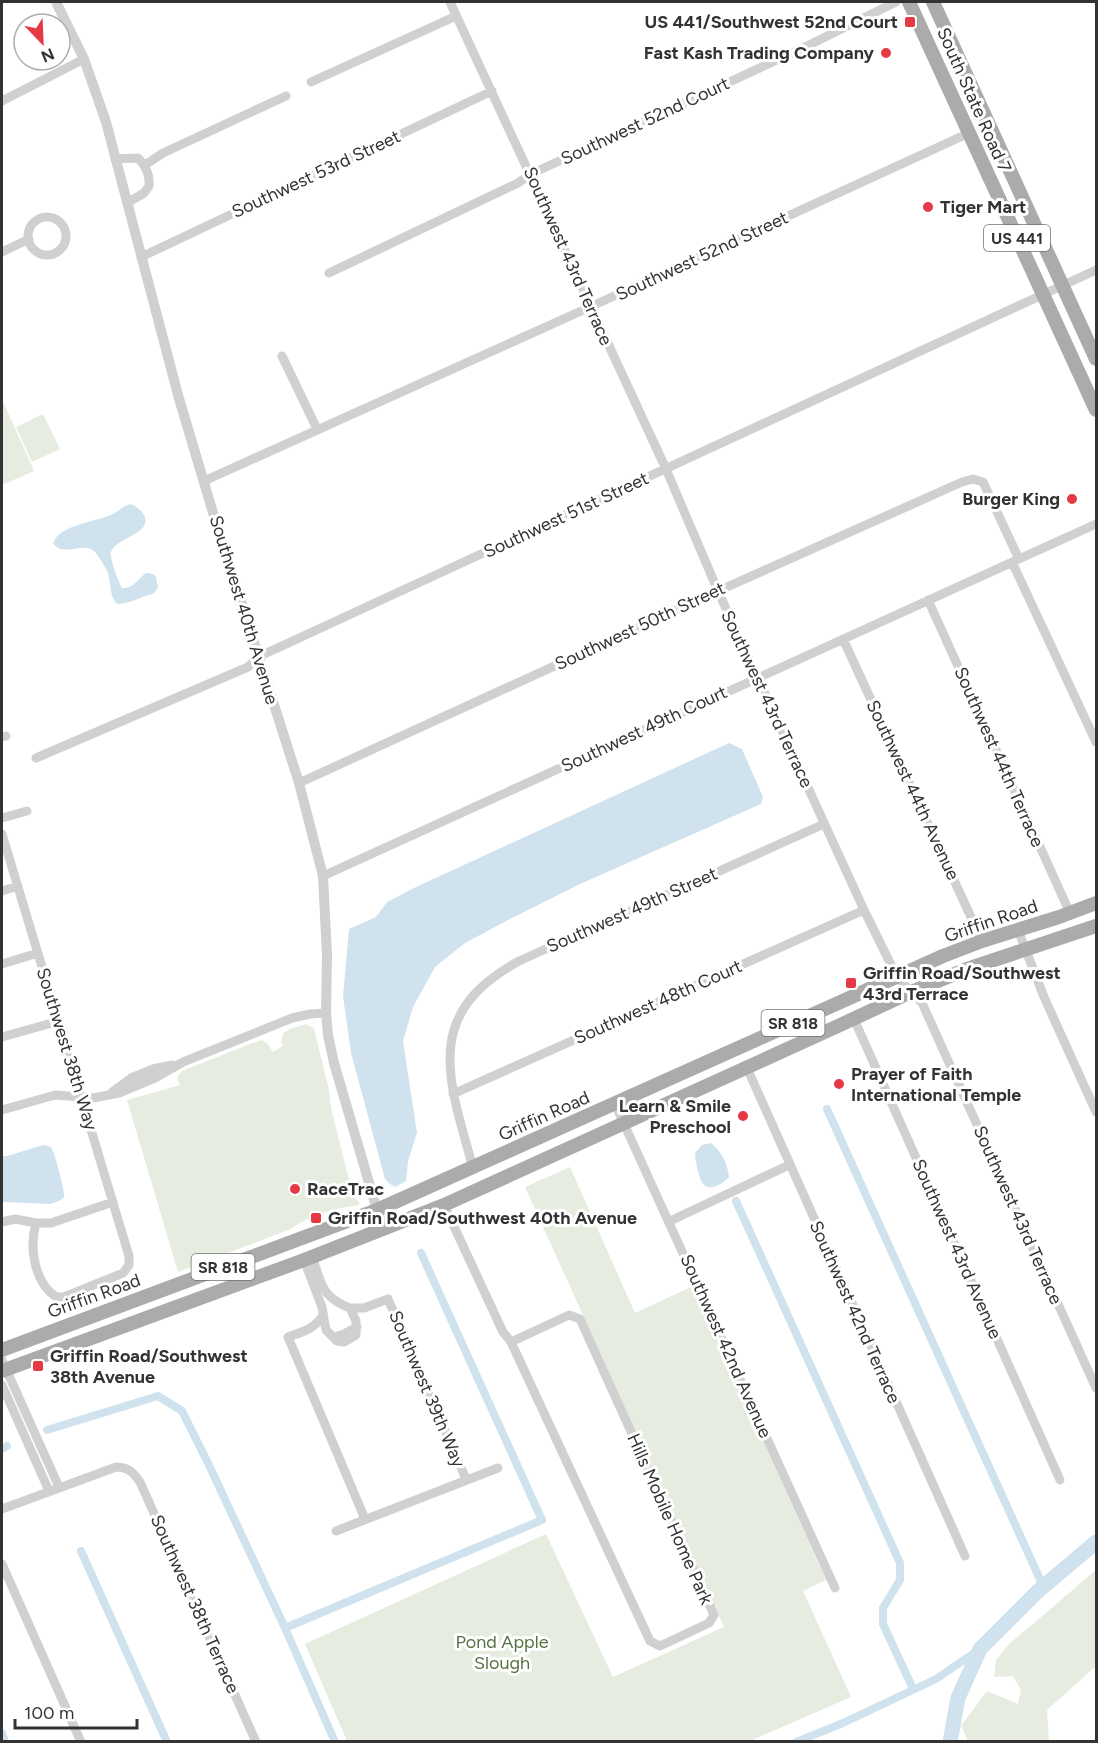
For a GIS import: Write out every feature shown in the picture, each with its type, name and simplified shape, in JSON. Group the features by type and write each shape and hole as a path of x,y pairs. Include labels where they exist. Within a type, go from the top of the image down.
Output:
{"main road":[{"name":"South State Road 7","path":"909,2 1096,410"},
{"name":"South State Road 7","path":"933,2 1096,358"},
{"name":"Griffin Road","path":"2,1350 376,1210 897,977 982,941 1096,903"},
{"name":"Griffin Road","path":"3,1367 308,1259 444,1205 911,992 967,969 1096,926"}],"street":[{"name":"Southwest 40th Avenue","path":"56,2 84,59 106,122 178,395 299,783 323,876 328,1035 376,1210 384,1229"},
{"name":"Southwest 43rd Terrace","path":"450,2 666,469 718,591 864,910 897,977 922,1003 1096,1388"},
{"name":"Southwest 52nd Court","path":"329,273 519,183 531,174 807,46 896,2"},
{"path":"311,82 456,16"},
{"path":"2,101 84,59"},
{"name":"Southwest 53rd Street","path":"141,257 492,91"},
{"path":"145,165 163,153 286,96"},
{"name":"Southwest 52nd Street","path":"204,481 590,307 969,132"},
{"path":"115,159 138,158 145,165 150,176 150,186 144,193 127,203"},
{"path":"41,218 54,219 59,222 66,233 64,244 56,253 50,254 39,253 30,245 29,239 31,226 41,218"},
{"path":"2,252 29,239"},
{"name":"Southwest 51st Street","path":"36,758 248,667 258,657 1096,270"},
{"path":"282,356 317,429"},
{"name":"Southwest 50th Street","path":"299,783 962,482 973,479 983,482 1016,561"},
{"name":"Southwest 49th Court","path":"323,876 1096,524"},
{"path":"1016,561 1096,742"},
{"name":"Southwest 44th Terrace","path":"928,600 1070,913"},
{"name":"Southwest 44th Avenue","path":"843,639 982,941"},
{"path":"2,818 27,811"},
{"name":"Southwest 49th Street","path":"453,1094 449,1061 457,1019 485,983 500,971 824,824"},
{"name":"Southwest 38th Way","path":"2,834 129,1256 129,1265 123,1274 56,1298 44,1286 35,1262 33,1233 36,1223"},
{"path":"2,891 18,886"},
{"name":"Southwest 48th Court","path":"453,1094 864,910"},
{"path":"1018,930 1044,997 1096,1112"},
{"path":"2,964 38,953"},
{"path":"2,1110 55,1095 96,1098 119,1093 155,1078 183,1062 292,1018 326,1013"},
{"name":"Southwest 43rd Avenue","path":"854,1019 1060,1480"},
{"path":"2,1037 59,1021"},
{"name":"Southwest 42nd Terrace","path":"747,1068 965,1556"},
{"path":"453,1094 473,1168"},
{"name":"Southwest 42nd Avenue","path":"615,1104 835,1588"},
{"path":"670,1221 789,1166"},
{"path":"2,1222 15,1219 51,1223 113,1202"},
{"name":"Hills Mobile Home Park","path":"444,1205 502,1332 512,1342 650,1641 660,1646 709,1623 714,1615 580,1319 569,1315 512,1342"},
{"path":"308,1259 327,1295 336,1303 350,1308 364,1308 357,1324 356,1335 344,1342 340,1342 326,1330 312,1329 288,1337 365,1519"},
{"path":"308,1259 326,1330"},
{"name":"Southwest 39th Way","path":"364,1308 388,1299 466,1479"},
{"path":"350,1308 357,1324"},
{"path":"312,1329 323,1315"},
{"path":"3,1367 54,1489"},
{"path":"2,1385 54,1489"},
{"name":"Southwest 38th Terrace","path":"54,1489 116,1467 129,1470 140,1482 256,1742"},
{"path":"336,1531 498,1468"},
{"path":"2,1509 54,1489"},
{"path":"2,1564 81,1742"}],"green space":[{"path":"2,399 34,471 2,485"},
{"path":"43,414 60,449 32,462 16,427"},
{"path":"306,1024 314,1029 353,1196 359,1205 335,1209 307,1219 288,1230 178,1272 127,1100 180,1085 177,1078 182,1071 262,1040 273,1052 283,1046 281,1042 283,1033"},
{"name":"Pond Apple Slough","path":"570,1167 635,1313 693,1286 826,1580 803,1591 851,1697 750,1741 347,1741 305,1644 546,1534 613,1677 724,1627 525,1187"},
{"path":"1096,1570 1096,1666 1047,1710 1049,1741 968,1741 961,1726 987,1691 1018,1704 1021,1690 1013,1676 994,1677 996,1660 1007,1646"}],"water":[{"path":"130,504 142,512 145,525 114,547 111,554 115,570 122,588 132,585 146,573 156,577 158,588 153,594 117,604 112,595 107,571 96,553 86,548 62,549 53,543 63,532 80,524 106,517"},
{"path":"729,743 742,749 763,797 761,804 580,884 510,919 465,943 435,967 413,1007 403,1041 417,1133 408,1161 406,1181 395,1187 390,1184 385,1179 351,1053 343,996 349,929 376,917 387,902 416,887"},
{"path":"711,1143 723,1158 729,1177 721,1184 707,1187 700,1179 695,1153 702,1145"},
{"path":"43,1145 52,1149 62,1181 64,1197 51,1204 2,1202 2,1156"}],"waterway":[{"path":"827,1109 1043,1586"},
{"path":"736,1201 900,1563 900,1580 883,1608 883,1624 913,1689"},
{"path":"285,1628 542,1520 421,1253"},
{"path":"47,1430 158,1396 182,1411 285,1628 335,1742"},
{"path":"2,1449 7,1446"},
{"path":"950,1742 958,1698 980,1649 1038,1591 1096,1542"},
{"path":"81,1551 167,1742"},
{"path":"796,1742 843,1723 936,1679 980,1649"},
{"path":"2,1733 5,1742"}],"place":[{"name":"US 441/Southwest 52nd Court","path":"910,22"},
{"name":"Fast Kash Trading Company","path":"886,53"},
{"name":"Tiger Mart","path":"928,207"},
{"name":"Burger King","path":"1072,499"},
{"name":"Griffin Road/Southwest 43rd Terrace","path":"851,983"},
{"name":"Prayer of Faith International Temple","path":"839,1084"},
{"name":"Learn & Smile Preschool","path":"743,1116"},
{"name":"RaceTrac","path":"295,1189"},
{"name":"Griffin Road/Southwest 40th Avenue","path":"316,1218"},
{"name":"Griffin Road/Southwest 38th Avenue","path":"38,1366"}]}
